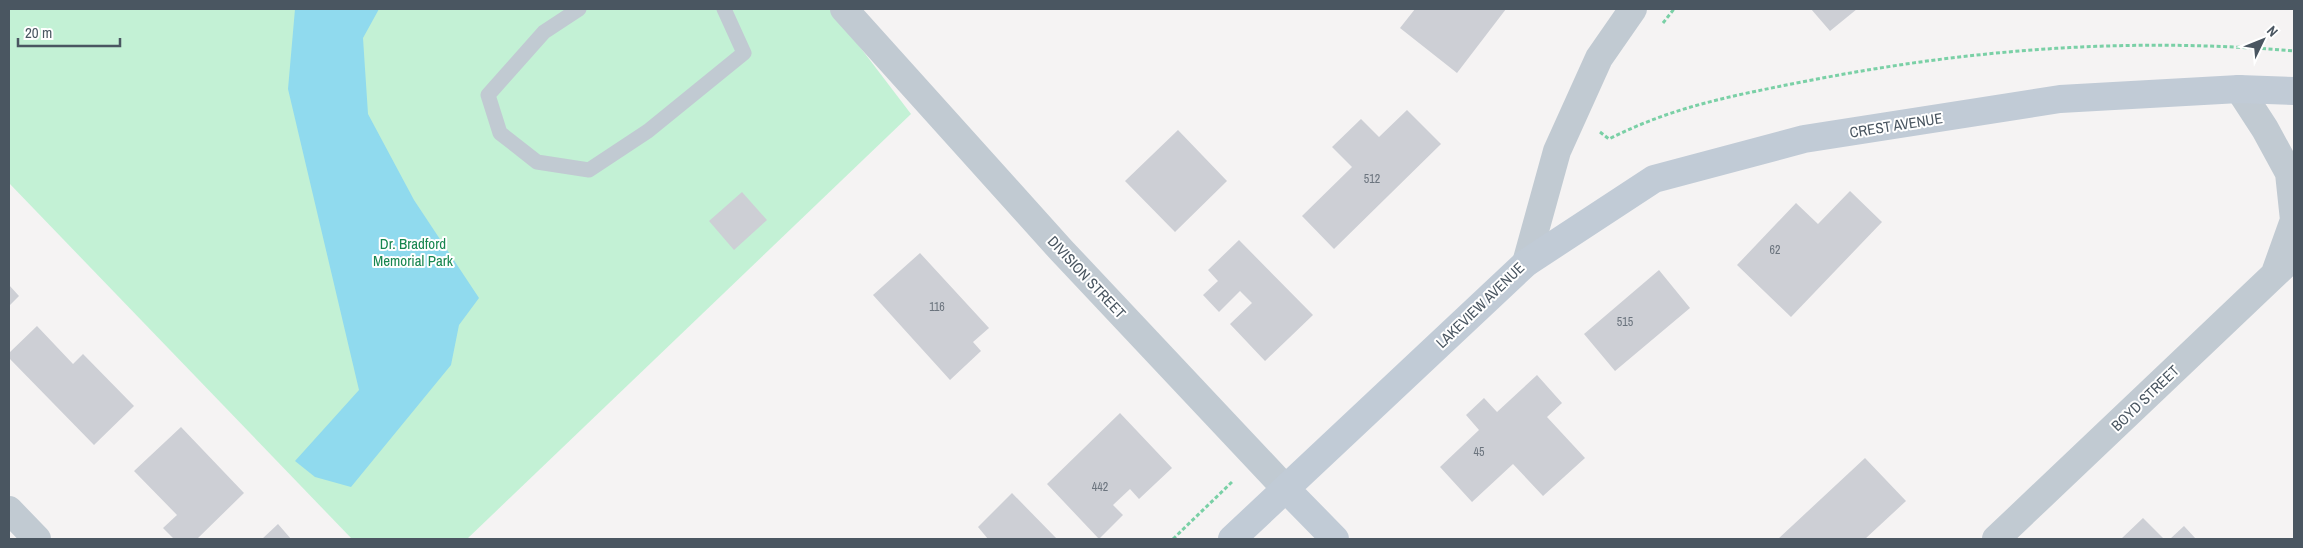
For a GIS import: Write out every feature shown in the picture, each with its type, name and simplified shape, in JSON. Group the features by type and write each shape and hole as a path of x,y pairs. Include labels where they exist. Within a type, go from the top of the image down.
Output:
{"street":[{"name":"DIVISION STREET","path":"844,9 1062,251 1335,539"},
{"name":"LAKEVIEW AVENUE","path":"1232,539 1526,263 1557,151 1600,58 1634,9"},
{"name":"CREST AVENUE","path":"1526,263 1654,179 1804,139 2060,99 2239,89 2294,90"},
{"path":"2239,89 2265,129 2289,173 2294,220 2275,275"},
{"name":"BOYD STREET","path":"1996,539 2294,256"},
{"path":"9,510 37,539"}],"lane":[{"path":"579,9 544,32 488,95 500,133 537,162 588,170 648,131 744,53 724,9"}],"path":[{"path":"1658,29 1674,9"},
{"path":"1599,127 1600,132 1609,139 1636,125 1710,100 1847,73 1985,53 2070,47 2179,44 2294,51"},
{"path":"1173,539 1233,481"}],"green space":[{"name":"Dr. Bradford Memorial Park","path":"9,9 831,9 911,114 467,539 352,539 9,183"}],"water":[{"path":"295,9 379,9 363,38 368,114 414,200 479,298 459,325 451,365 351,487 315,477 295,461 359,390 288,89"}],"building":[{"path":"1415,9 1506,9 1457,73 1400,28"},
{"path":"1811,9 1857,9 1830,31"},
{"path":"1407,110 1441,144 1334,249 1302,216 1352,167 1332,147 1361,119 1379,137"},
{"path":"1178,130 1227,181 1175,232 1125,181"},
{"path":"1850,191 1882,222 1791,317 1737,265 1796,203 1818,224"},
{"path":"742,192 767,220 734,250 709,221"},
{"path":"1239,240 1313,315 1265,361 1230,324 1252,303 1240,291 1219,312 1203,295 1218,281 1208,270"},
{"path":"920,253 989,328 973,342 981,351 950,380 873,295"},
{"path":"1659,270 1690,308 1615,371 1584,334"},
{"path":"9,285 19,296 9,306"},
{"path":"37,326 73,364 83,354 134,406 94,445 9,358 9,353"},
{"path":"1537,375 1562,403 1547,417 1585,458 1543,496 1513,464 1472,502 1440,467 1479,430 1466,415 1484,398 1497,412"},
{"path":"1120,413 1172,468 1139,499 1130,489 1113,505 1123,515 1099,539 1047,484"},
{"path":"181,427 244,493 197,539 174,539 163,528 177,515 134,471"},
{"path":"1865,458 1906,501 1865,539 1778,539"},
{"path":"1012,493 1057,539 988,539 978,527"},
{"path":"2143,518 2164,539 2121,539"},
{"path":"278,524 291,539 262,539"},
{"path":"2184,526 2196,539 2170,539"}]}
